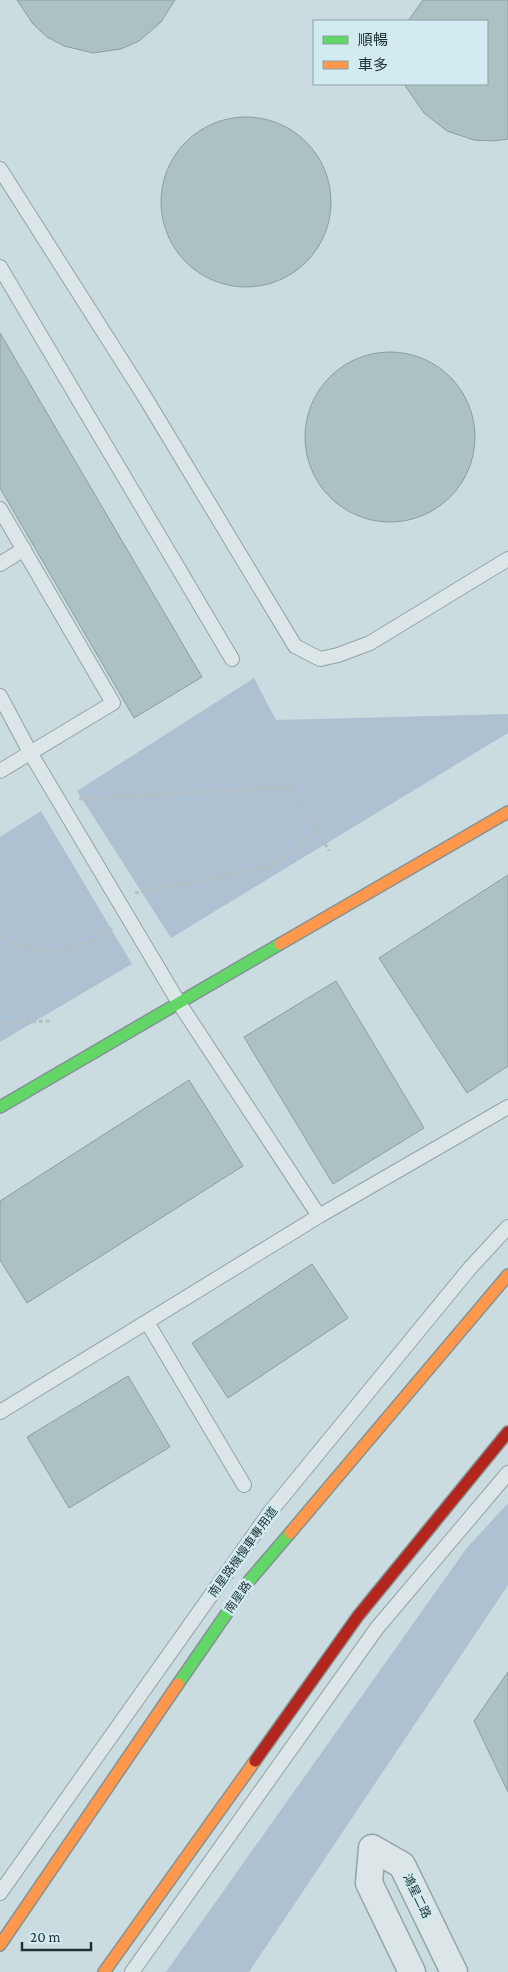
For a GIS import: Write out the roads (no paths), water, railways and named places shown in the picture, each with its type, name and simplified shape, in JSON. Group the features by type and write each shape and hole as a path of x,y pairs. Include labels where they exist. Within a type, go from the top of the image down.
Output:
{"street":[{"path":"0,1107 508,812"},
{"name":"南星路","path":"0,1945 249,1581 508,1275"},
{"path":"104,1972 358,1616 508,1432"},
{"name":"鴻星二路","path":"412,1972 368,1883 372,1848 402,1865 454,1972"}],"lane":[{"path":"0,169 143,394 295,646 320,659 370,643 508,559"},
{"path":"0,267 232,659"},
{"path":"0,509 113,703 0,771"},
{"path":"0,564 24,549"},
{"path":"0,696 30,754 180,1003 319,1216"},
{"path":"0,1412 319,1216 508,1107"},
{"name":"南星路機慢車專用道","path":"0,1893 270,1512 470,1268 508,1227"},
{"path":"147,1322 244,1485"},
{"path":"132,1972 378,1628 508,1473"}]}
